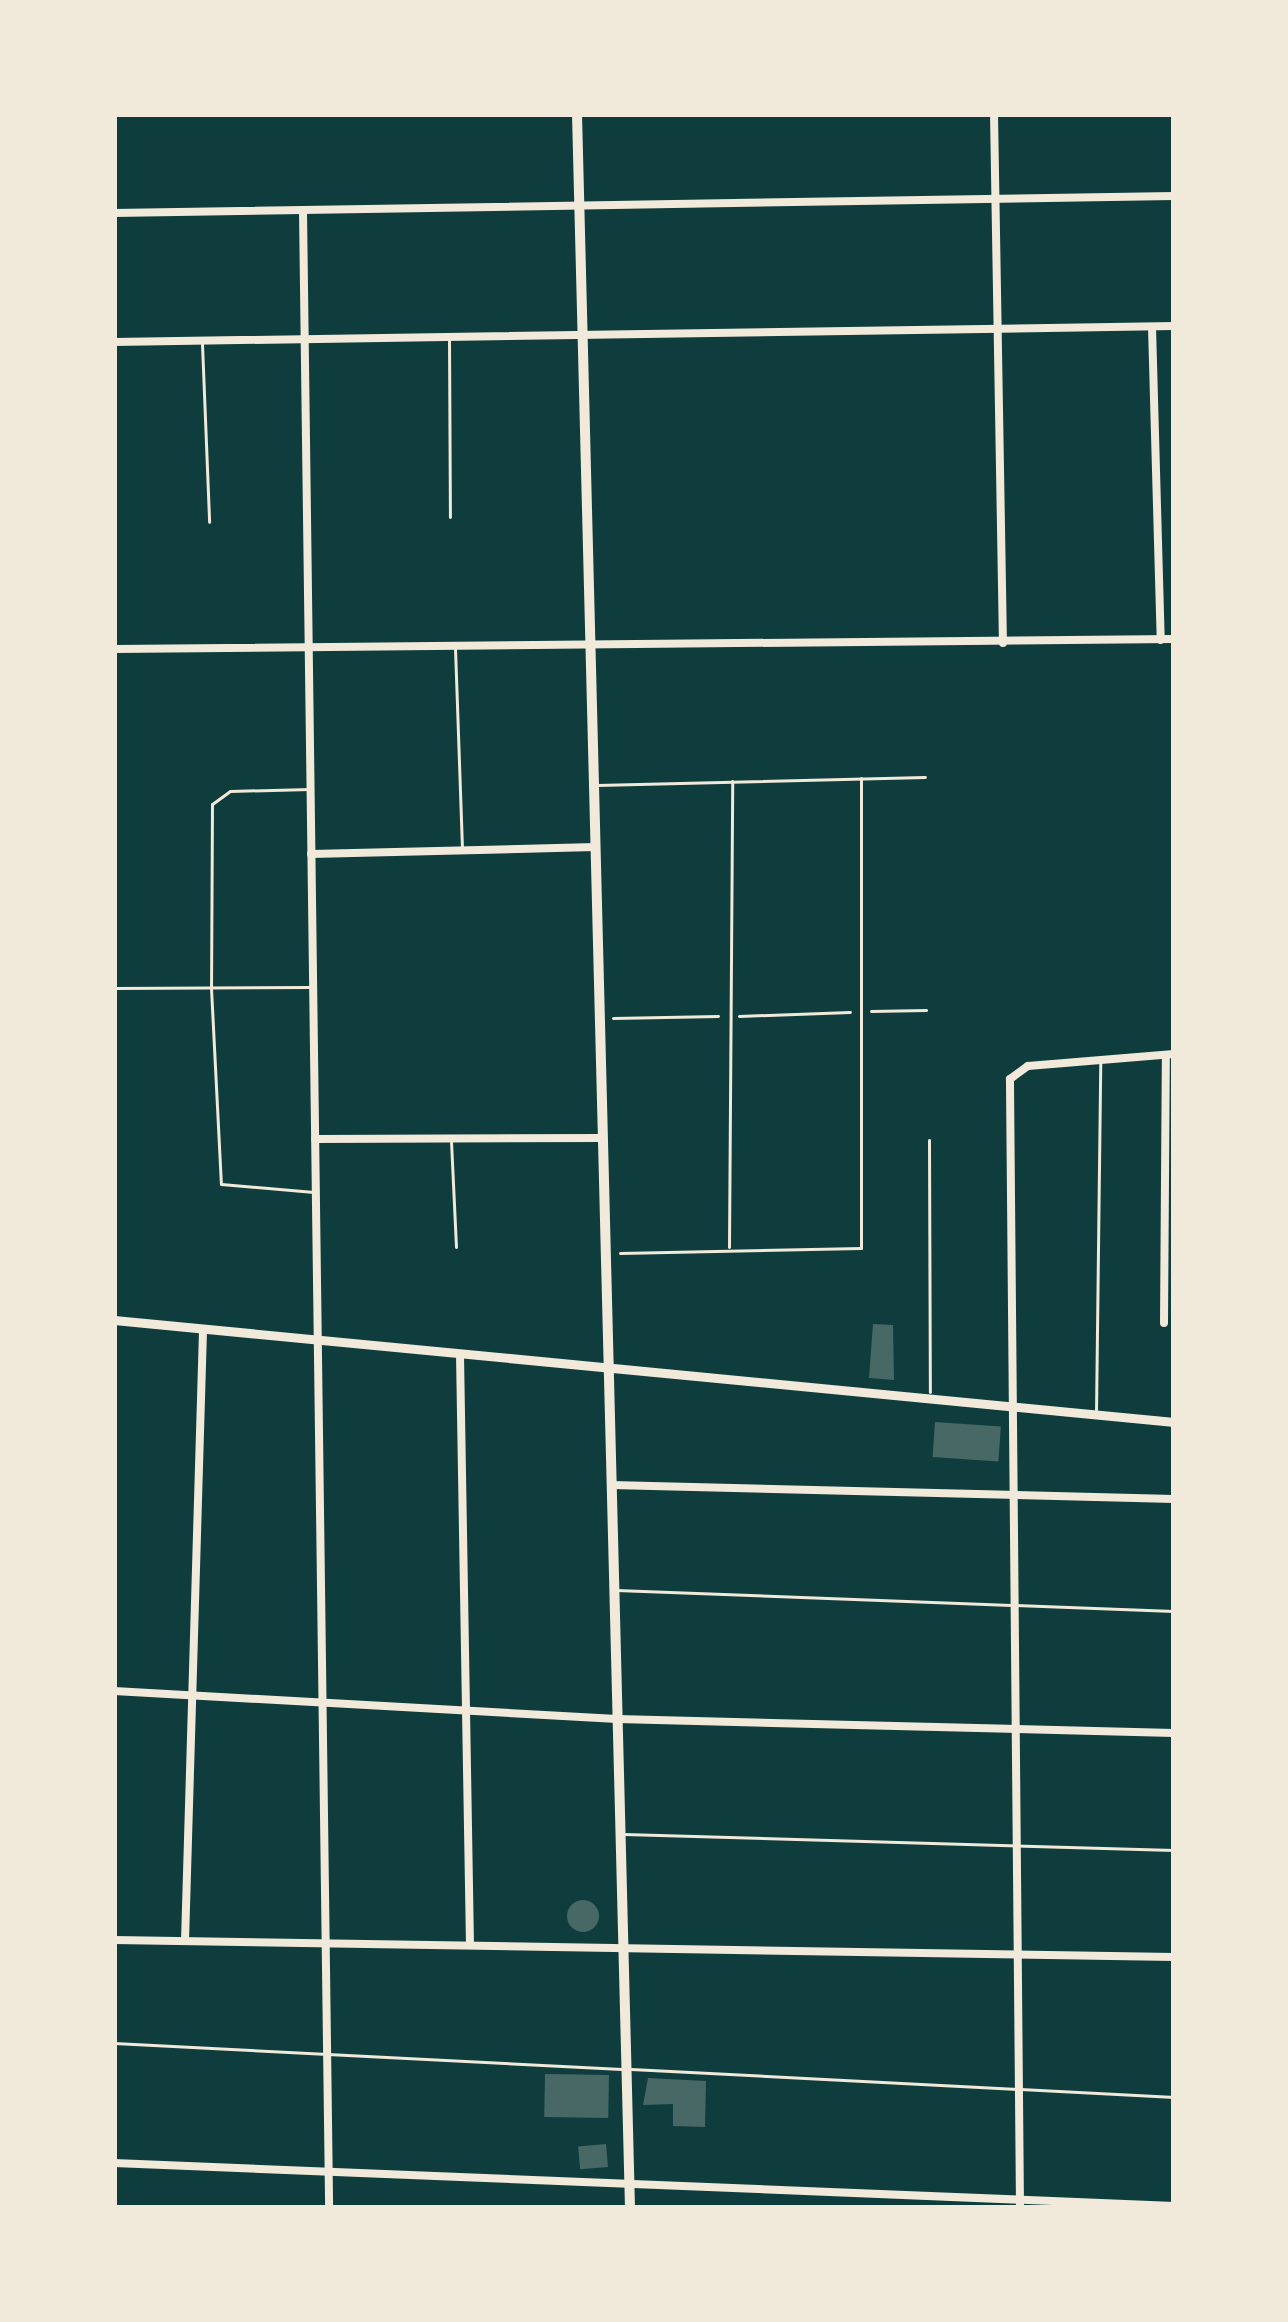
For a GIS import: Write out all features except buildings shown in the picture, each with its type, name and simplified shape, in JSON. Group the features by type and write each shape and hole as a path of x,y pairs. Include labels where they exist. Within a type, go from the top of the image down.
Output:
{"main road":[{"path":"577,114 630,2208"}],"street":[{"path":"994,114 1003,643"},
{"path":"114,213 1174,196"},
{"path":"303,211 329,2208"},
{"path":"114,342 1174,326"},
{"path":"1152,327 1161,640"},
{"path":"114,649 590,640 1003,643 1174,639"},
{"path":"311,854 595,847"},
{"path":"1020,2204 1008,1407 1010,1079 1028,1066 1170,1055 1164,1323"},
{"path":"315,1139 602,1138"},
{"path":"114,1320 1174,1423"},
{"path":"185,1941 203,1330"},
{"path":"460,1355 470,1946"},
{"path":"611,1485 1174,1499"},
{"path":"114,1691 617,1719 1174,1733"},
{"path":"114,1940 1174,1957"},
{"path":"114,2163 1020,2204 1174,2206"}],"lane":[{"path":"448,337 450,517"},
{"path":"202,341 208,522"},
{"path":"455,643 463,850"},
{"path":"593,785 925,777"},
{"path":"620,1253 861,1248 861,778"},
{"path":"729,1249 732,782"},
{"path":"310,789 230,791 212,803 212,988 221,1184 316,1192"},
{"path":"114,988 313,987"},
{"path":"1096,1415 1100,1060"},
{"path":"451,1139 456,1247"},
{"path":"929,1140 930,1400"},
{"path":"614,1590 1010,1609 1174,1611"},
{"path":"620,1834 1174,1850"},
{"path":"114,2044 1174,2097"}],"path":[{"path":"599,1019 926,1010"}]}
